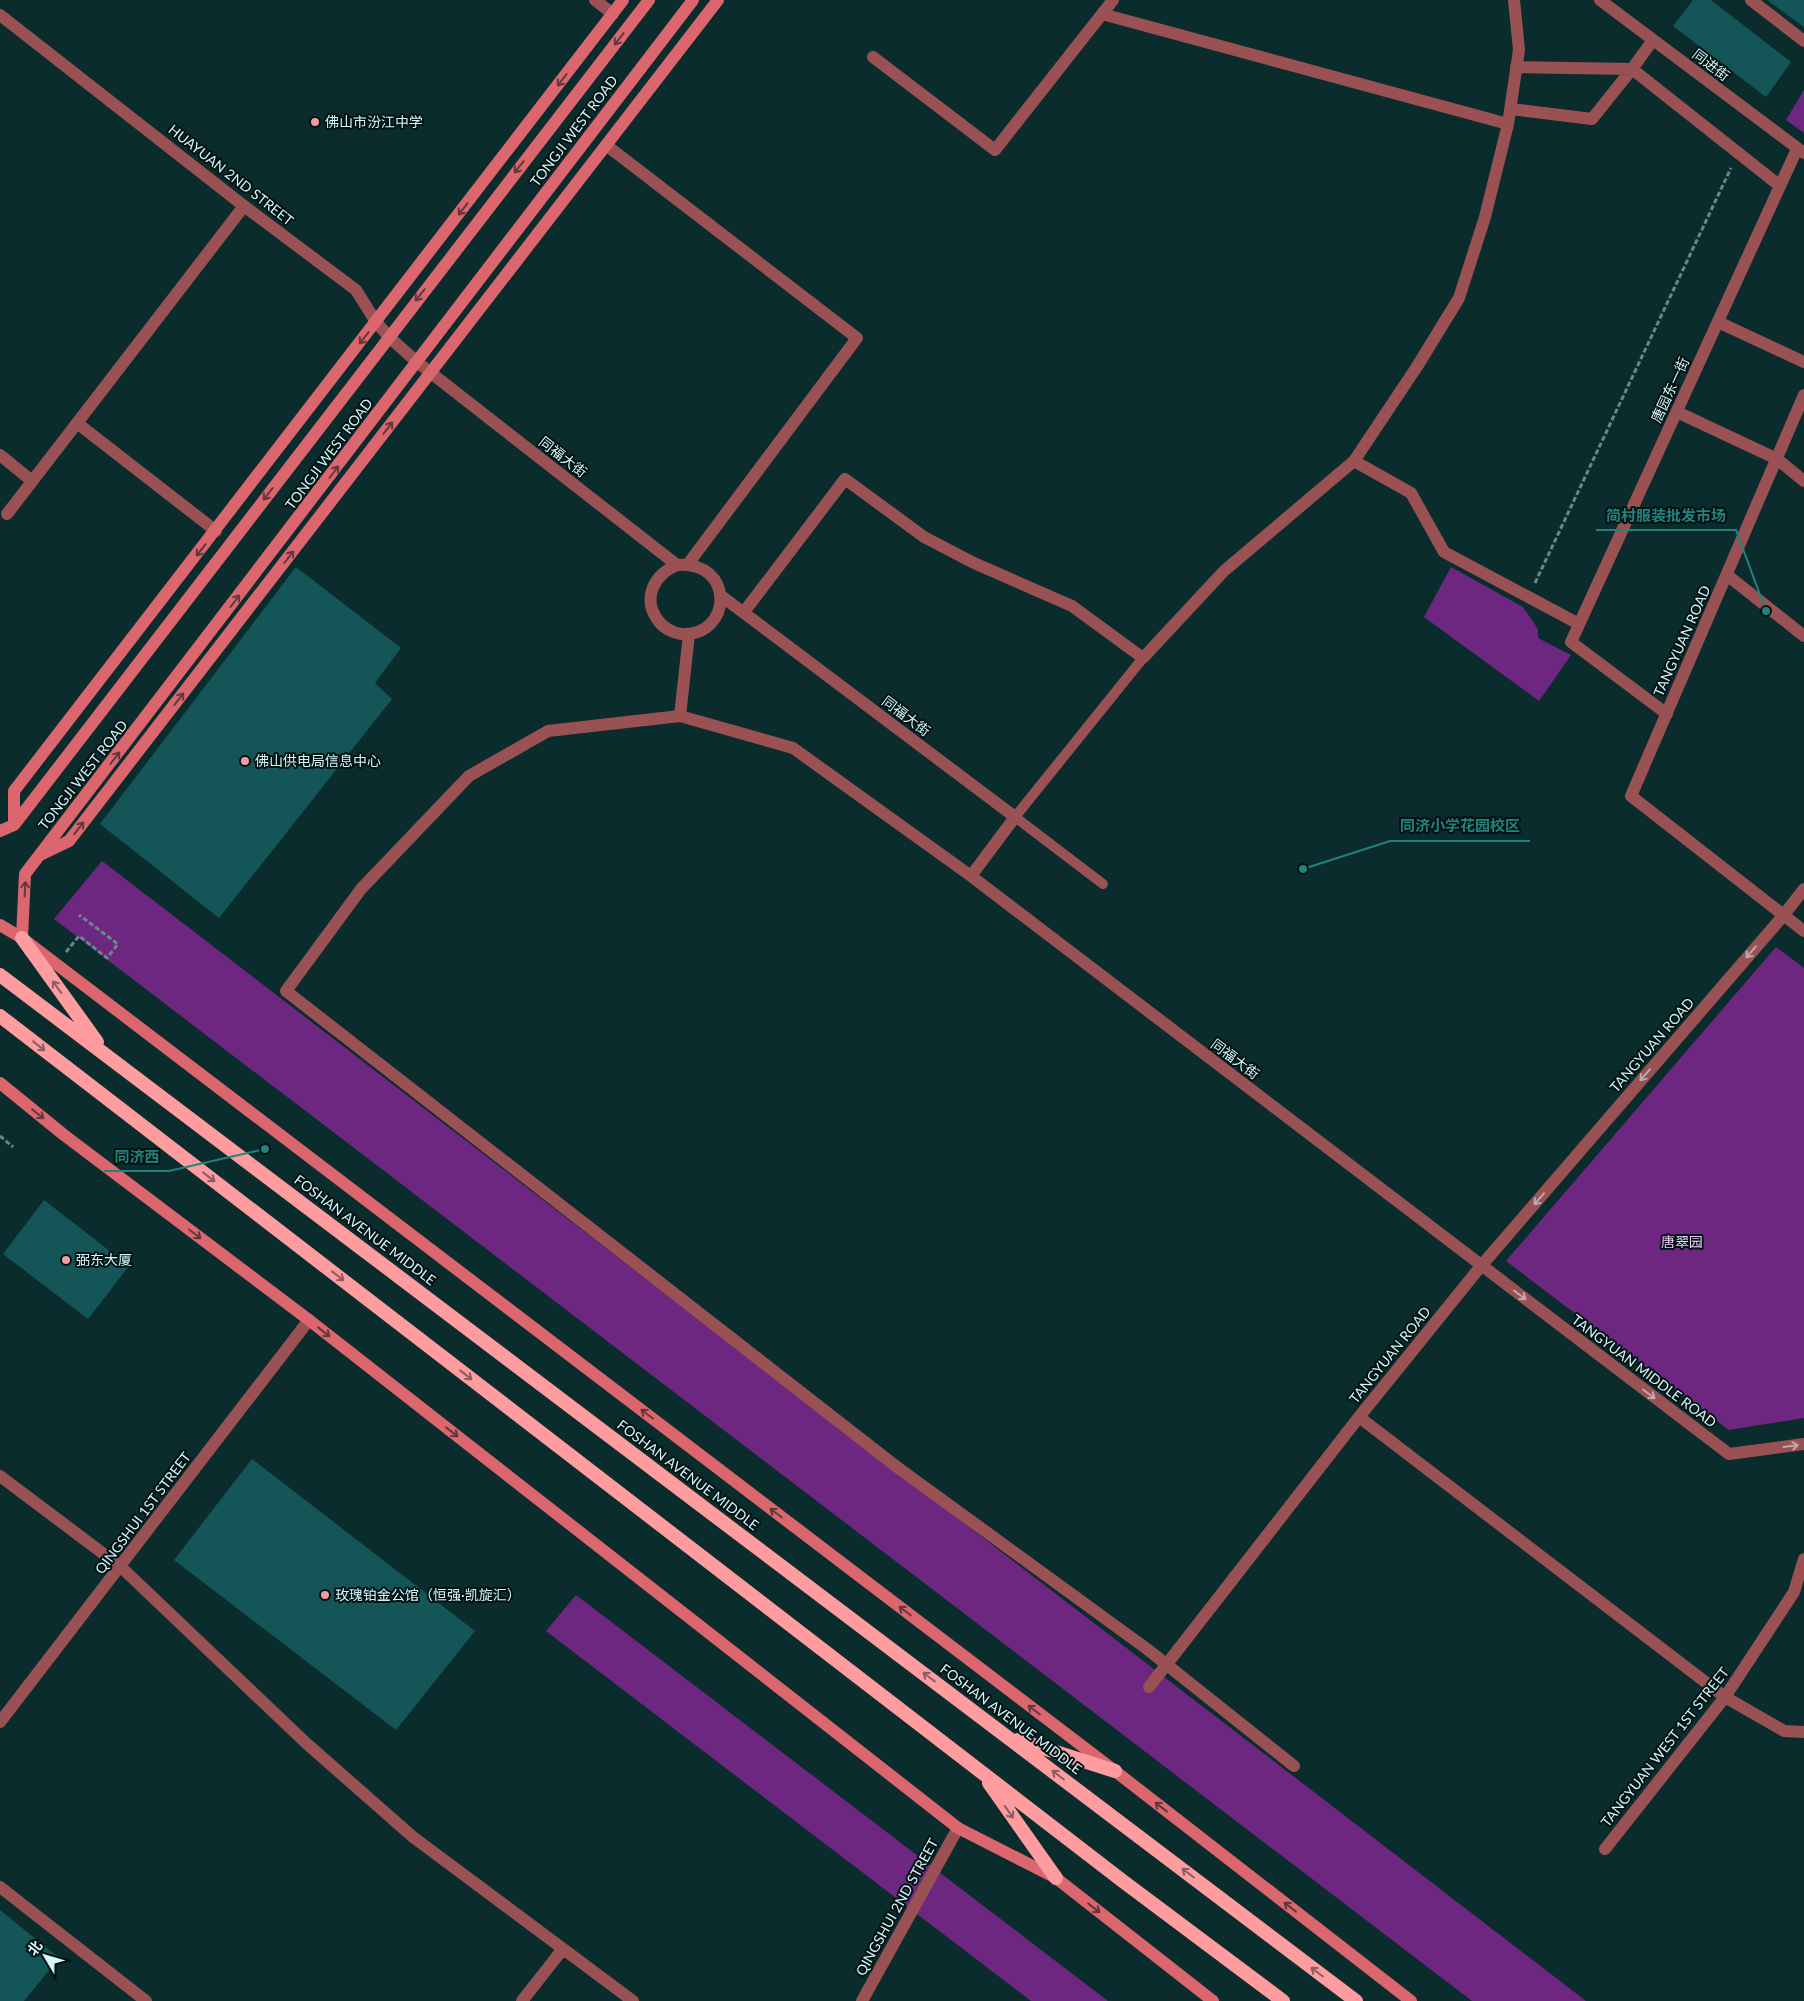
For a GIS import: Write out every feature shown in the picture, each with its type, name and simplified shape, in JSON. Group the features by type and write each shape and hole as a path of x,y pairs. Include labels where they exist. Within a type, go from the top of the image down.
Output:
{"highway":[{"path":"22,938 106,1054"},
{"name":"FOSHAN AVENUE MIDDLE","path":"0,975 1356,2001"},
{"path":"0,1016 981,1772 1282,2001"},
{"path":"1007,1736 1115,1771"},
{"path":"981,1772 1056,1878"}],"main road":[{"path":"14,824 14,791 624,0"},
{"name":"TONGJI WEST ROAD","path":"0,831 14,824 649,0"},
{"name":"TONGJI WEST ROAD","path":"22,938 25,874 693,0"},
{"path":"40,855 69,841 718,0"},
{"path":"203,668 211,632 245,613"},
{"path":"0,925 22,938 1115,1771 1411,2001"},
{"path":"0,1084 64,1135 309,1320 958,1828 1056,1878 1213,2001"}],"street":[{"path":"595,0 613,14"},
{"path":"873,57 995,150 1114,0"},
{"path":"744,612 845,479 924,537 974,563 1072,606 1143,658 1224,571 1354,461 1418,365 1458,298 1485,217 1508,124 1519,50 1514,0"},
{"name":"同进街","path":"1600,0 1801,151"},
{"path":"1751,0 1804,41"},
{"path":"1102,14 1508,124"},
{"name":"HUAYUAN 2ND STREET","path":"0,15 244,206 356,290 376,322 389,337 431,372"},
{"path":"1511,108 1592,119 1654,40"},
{"path":"1516,67 1632,69 1780,186"},
{"path":"606,145 857,338 682,564 666,569 654,583 650,600 652,611 658,621 667,629 678,634 689,634 700,631 709,625 716,616 720,606 720,595"},
{"name":"唐园东一街","path":"1666,714 1571,642 1780,186 1801,151"},
{"path":"7,514 244,206"},
{"path":"1718,322 1804,362"},
{"name":"同福大街","path":"431,372 682,564 700,567 708,572 714,579 720,595 1015,817"},
{"name":"TANGYUAN ROAD","path":"1149,1687 1359,1417 1481,1266 1783,916 1631,796 1804,395"},
{"path":"1676,412 1777,459 1804,481"},
{"path":"77,423 216,530"},
{"path":"0,455 32,481"},
{"path":"1354,461 1411,493 1444,552 1580,624"},
{"path":"1727,575 1804,636"},
{"path":"689,634 680,716 548,732 469,776 361,889 286,991 897,1467 1167,1664 1294,1766"},
{"name":"同福大街","path":"680,716 793,748 972,876 1481,1266"},
{"path":"972,876 1015,817"},
{"path":"1804,889 1783,916 1804,931"},
{"name":"TANGYUAN MIDDLE ROAD","path":"1481,1266 1729,1454 1804,1444"},
{"name":"QINGSHUI 1ST STREET","path":"0,1722 121,1568 309,1320"},
{"path":"1359,1417 1725,1698 1784,1731 1804,1732"},
{"path":"0,1476 121,1568 306,1743 413,1838 633,2001"},
{"name":"TANGYUAN WEST 1ST STREET","path":"1605,1849 1725,1698 1794,1592 1804,1559"},
{"name":"QINGSHUI 2ND STREET","path":"862,2001 958,1828"},
{"path":"0,1887 146,2001"},
{"path":"522,2001 562,1950"}],"lane":[{"path":"1103,884 1015,817 1143,658"}],"path":[{"path":"1529,597 1738,153"},
{"path":"79,936 107,958 118,944 80,914"},
{"path":"0,1136 13,1147"}],"green space":[{"path":"1804,90 1804,133 1786,120"},
{"path":"1451,567 1523,607 1538,629 1538,638 1571,655 1539,701 1424,617"},
{"path":"102,861 1586,2001 1472,2001 54,919"},
{"name":"唐翠园","path":"1776,947 1804,968 1804,1418 1729,1430 1506,1261"},
{"path":"576,1595 1108,2001 1031,2001 546,1631"}],"building":[{"path":"1693,0 1711,0 1791,62 1766,97 1673,26"},
{"path":"1767,0 1804,0 1804,27"},
{"name":"佛山供电局信息中心","path":"296,567 401,648 375,683 392,699 219,918 100,824"},
{"name":"弼东大厦","path":"44,1200 129,1266 88,1319 3,1254"},
{"name":"玫瑰铂金公馆（恒强·凯旋汇）","path":"252,1459 475,1631 396,1730 174,1560"},
{"path":"0,1910 59,1958 24,2001 0,2001"}],"place":[{"name":"佛山市汾江中学","path":"315,122"},
{"name":"简村服装批发市场","path":"1766,611"},
{"name":"佛山供电局信息中心","path":"245,761"},
{"name":"同济小学花园校区","path":"1303,869"},
{"name":"同济西","path":"265,1149"},
{"name":"弼东大厦","path":"66,1260"},
{"name":"玫瑰铂金公馆（恒强·凯旋汇）","path":"325,1595"}]}
